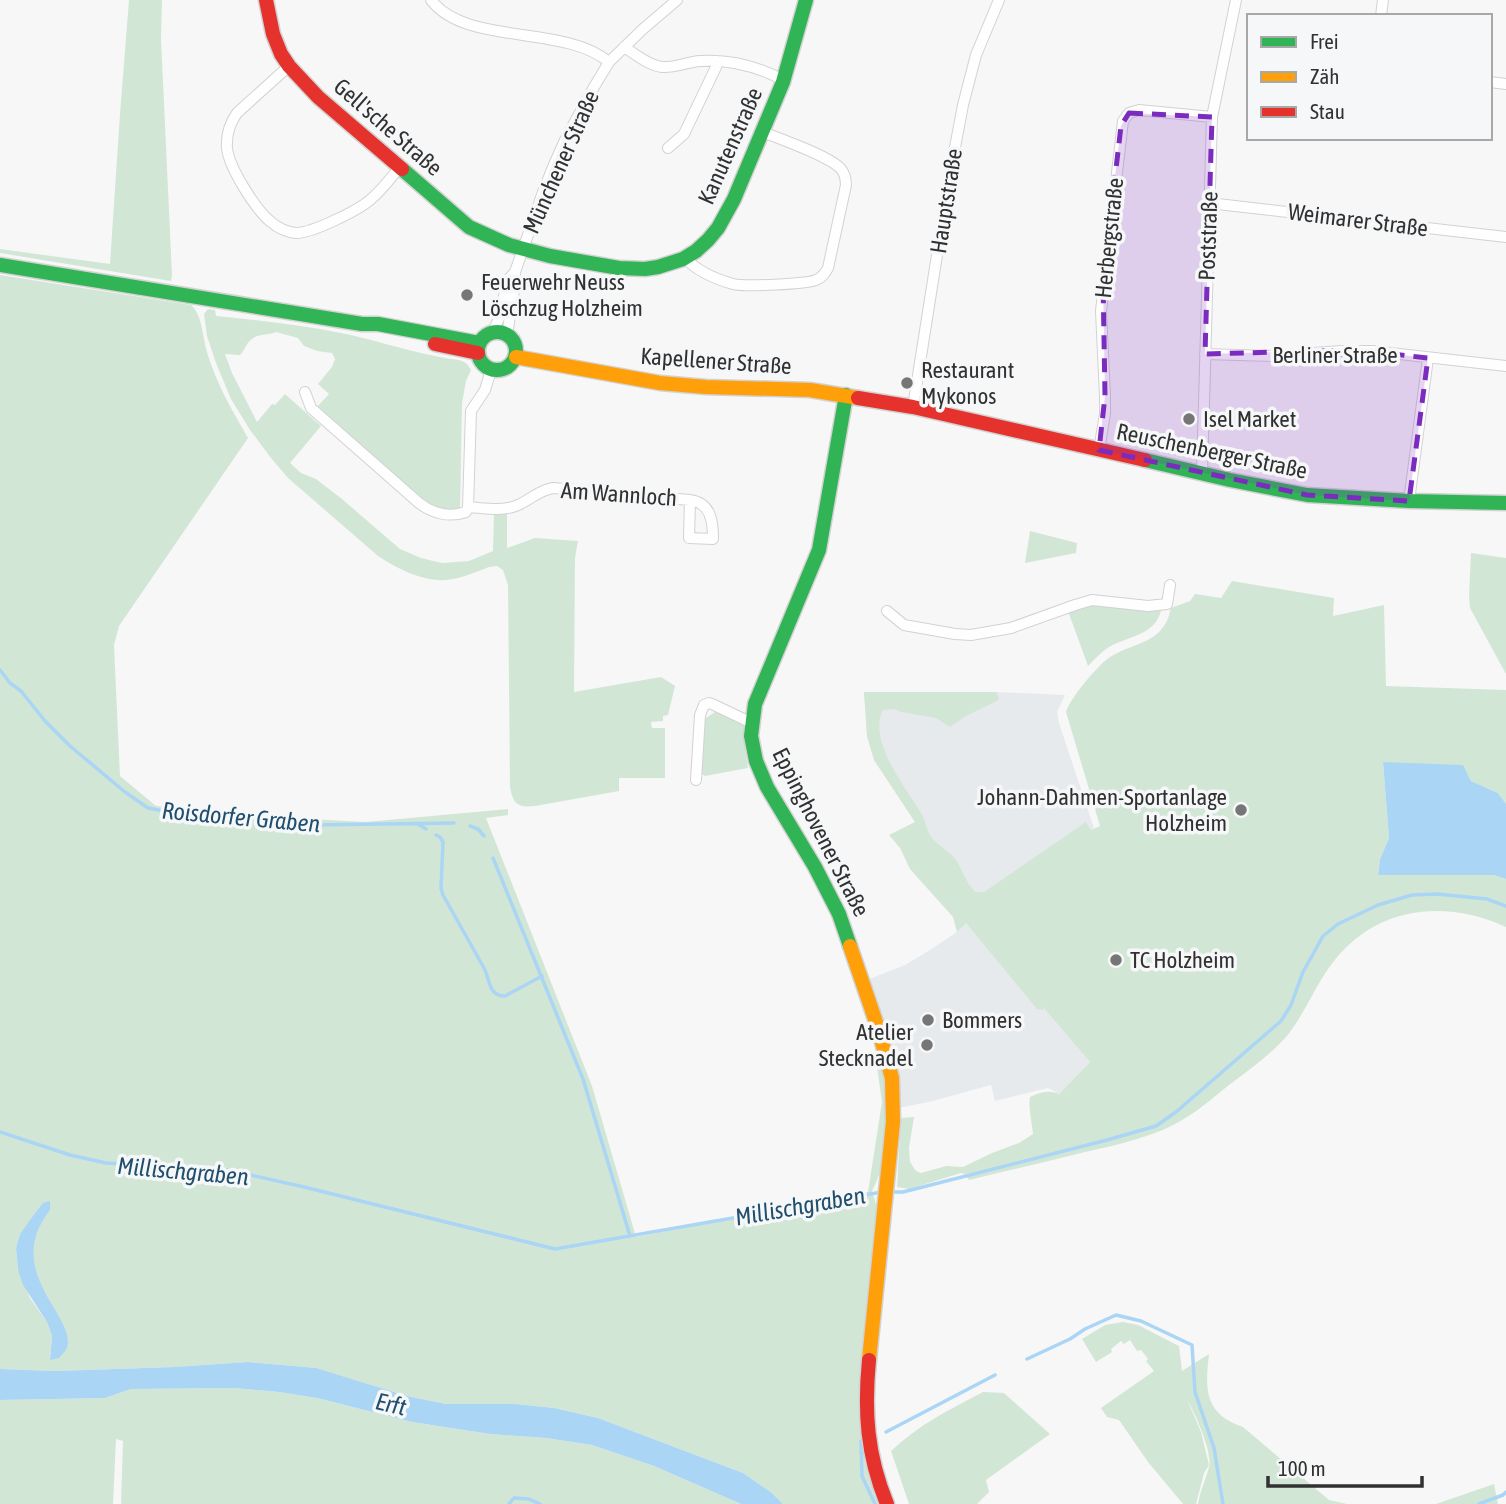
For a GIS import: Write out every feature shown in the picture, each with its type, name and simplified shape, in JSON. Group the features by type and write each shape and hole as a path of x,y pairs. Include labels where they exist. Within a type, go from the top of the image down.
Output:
{"main road":[{"name":"Gell'sche Straße","path":"266,0 273,34 281,54 318,97 468,227 522,250"},
{"name":"Kanutenstraße","path":"522,250 603,266 630,268 668,265 692,254 711,237 728,211 783,80 806,0"},
{"path":"0,265 362,324 377,330 479,348"},
{"path":"500,333 515,344 516,357 506,368 491,370 482,364 479,348 485,336 500,333"},
{"name":"Kapellener Straße","path":"516,357 660,383 810,390 913,407"},
{"name":"Eppinghovener Straße","path":"846,395 818,550 755,705 752,744 767,787 815,867 839,914 892,1078 893,1122 866,1416 872,1464 887,1504"},
{"name":"Reuschenberger Straße","path":"913,407 1202,474 1307,495 1506,503"}],"street":[{"path":"431,0 456,20 582,46 609,62"},
{"name":"Münchener Straße","path":"500,333 522,250 565,141 609,62 677,0"},
{"name":"Hauptstraße","path":"913,407 963,105 977,54 999,0"},
{"name":"Poststraße","path":"1202,474 1212,117 1236,0"},
{"name":"Kanutenstraße","path":"624,47 662,67 716,61 745,65 783,80"},
{"name":"Kanutenstraße","path":"668,148 684,134 716,67 716,61"},
{"path":"289,66 237,113 229,127 228,154 236,174 263,215 281,229 290,232 309,231 364,204 399,168"},
{"name":"Herbergstraße","path":"1099,450 1105,414 1101,311 1122,121 1129,113 1139,110 1212,117"},
{"path":"685,258 706,274 739,285 814,281 825,273 846,185 844,175 839,167 826,159 763,132"},
{"name":"Weimarer Straße","path":"1209,203 1506,237"},
{"name":"Berliner Straße","path":"1205,354 1287,355 1356,350 1506,366"},
{"path":"1409,501 1428,358"},
{"path":"468,507 471,411 485,390 491,370"},
{"name":"Am Wannloch","path":"305,392 311,408 433,512 459,514 466,512 468,507 512,507 541,491 553,488 690,500"},
{"path":"887,611 904,625 971,635 1011,628 1092,600 1148,606 1167,604 1170,585"},
{"path":"696,780 700,715 704,705 712,704 752,723"}],"highlighted area":[{"path":"1129,113 1212,117 1205,354 1356,350 1428,358 1409,501 1307,495 1099,450 1105,396 1103,280 1121,126"}],"shaded area":[{"path":"864,692 1065,695 1057,712 1059,723 1094,828 964,921 915,822 874,760 867,736"},
{"path":"965,922 1090,1062 1059,1094 1048,1088 995,1101 991,1085 898,1108 867,980 905,965 957,932"}],"green space":[{"path":"129,0 162,0 161,39 171,281 0,253 0,249 110,264"},
{"path":"0,275 191,305 200,320 215,375 248,438 119,626 114,645 120,776 156,806 251,816 366,822 508,809 508,815 486,818 592,1086 636,1237 868,1192 882,1102 876,1060 882,1059 888,1098 887,1126 883,1160 872,1191 879,1214 863,1372 882,1504 783,1504 743,1473 598,1418 554,1408 516,1404 446,1404 407,1396 315,1368 248,1362 55,1371 0,1369","holes":["50,1210 43,1218 30,1250 31,1263 43,1294 58,1358 50,1359 52,1336 47,1322 30,1298 18,1270 16,1248 20,1234"]},
{"path":"208,309 215,310 216,316 341,333 465,362 471,370 462,403 460,511 442,510 425,503 316,408 329,394 318,384 332,367 335,359 332,353 317,351 304,346 298,338 276,332 255,337 248,342 240,355 225,354 257,422 272,404 275,405 285,394 321,426 290,463 342,499 400,549 442,563 469,561 493,551 494,513 507,514 507,548 535,538 578,541 575,558 574,692 661,677 675,686 668,715 663,716 663,721 651,722 652,728 665,728 665,778 619,778 619,791 535,806 517,804 510,787 508,585 503,570 497,566 489,567 446,580 428,579 410,573 378,556 288,478 250,430 231,399 207,336 204,314"},
{"path":"1030,531 1077,543 1076,553 1025,563"},
{"path":"1471,553 1506,558 1506,674 1470,608"},
{"path":"1232,581 1334,598 1333,616 1384,605 1386,686 1506,690 1506,804 1498,793 1471,781 1466,771 1383,762 1389,838 1380,859 1378,874 1494,875 1506,879 1506,927 1483,918 1436,911 1391,919 1370,929 1351,943 1334,961 1293,1028 1273,1050 1203,1106 1175,1124 1120,1144 969,1180 961,1173 909,1189 897,1187 901,1118 914,1117 909,1148 910,1162 916,1171 921,1173 946,1166 963,1167 1019,1143 1033,1134 1030,1097 1044,1092 1059,1094 1090,1062 1043,1007 1043,1010 1037,1009 966,923 957,932 953,917 910,869 900,848 889,835 915,822 874,760 867,736 864,692 996,692 999,698 997,701 950,727 936,718 894,709 883,710 879,722 880,735 890,763 921,813 930,835 956,860 975,892 984,892 1086,822 1091,830 1100,826 1066,712 1085,682 1110,657 1148,640 1162,629 1171,608 1190,601 1195,594 1221,598"},
{"path":"1092,603 1161,611 1153,626 1109,647 1088,666 1068,611"},
{"path":"718,710 745,723 744,740 748,768 705,776 699,772 703,720"},
{"path":"1123,1322 1138,1325 1179,1346 1182,1371 1209,1354 1208,1389 1214,1407 1221,1415 1243,1427 1329,1500 1347,1504 1198,1504 1209,1465 1204,1473 1196,1504 1183,1504 1148,1462 1119,1420 1107,1417 1101,1408 1154,1371 1146,1361 1148,1359 1141,1350 1137,1351 1130,1340 1124,1344 1121,1341 1111,1349 1112,1352 1096,1362 1082,1339 1105,1325","holes":["1187,1399 1202,1432 1209,1465 1201,1432"]},
{"path":"234,1388 317,1398 412,1422 592,1445 654,1466 741,1504 121,1504 123,1441 116,1439 113,1504 0,1504 0,1400 105,1398 131,1389"},
{"path":"983,1392 1004,1393 1050,1434 986,1480 989,1492 977,1504 909,1504 891,1451 923,1426"},
{"path":"1494,1484 1498,1504 1436,1504"}],"water":[{"path":"1383,762 1463,765 1471,781 1498,793 1506,804 1506,879 1494,875 1378,875 1380,859 1389,838"},
{"path":"50,1201 50,1210 37,1233 34,1254 37,1274 68,1337 66,1350 59,1358 50,1360 52,1336 47,1322 23,1285 18,1270 16,1248 20,1234 33,1216 43,1203"},
{"name":"Erft","path":"248,1362 316,1368 407,1396 446,1404 516,1404 554,1408 598,1418 743,1473 783,1504 741,1504 654,1466 592,1445 412,1422 317,1398 279,1392 234,1388 131,1389 105,1398 0,1400 0,1369 55,1371"}],"waterway":[{"name":"Roisdorfer Graben","path":"0,670 70,746 148,808 175,813 310,825 454,823"},
{"name":"Roisdorfer Graben","path":"418,824 426,829"},
{"name":"Roisdorfer Graben","path":"470,826 478,829 484,836"},
{"name":"Roisdorfer Graben","path":"436,835 443,842 443,895 484,968 492,990 505,996 542,976"},
{"name":"Roisdorfer Graben","path":"493,858 583,1079 630,1236"},
{"name":"Millischgraben","path":"890,1192 903,1192 1156,1126 1176,1112 1281,1021 1323,936 1338,924 1378,905 1412,895 1437,894 1487,899 1506,906"},
{"name":"Millischgraben","path":"0,1132 70,1155 106,1163 228,1170 555,1249 882,1192"},
{"path":"1027,1359 1116,1315 1141,1321 1192,1345 1195,1392 1214,1448 1223,1504"},
{"path":"886,1432 995,1375"},
{"path":"861,1441 862,1476 875,1504"},
{"path":"1479,1504 1506,1492"},
{"path":"509,1504 514,1498 529,1499 540,1504"}],"traffic: fast":[{"path":"402,169 469,227 509,245 550,256 619,268 645,269 683,259 708,240 734,199 783,82 806,0"},
{"path":"0,265 362,324 378,324 479,343"},
{"path":"497,332 511,337 516,351 511,365 497,370 483,365 478,351 483,337 497,332"},
{"path":"846,395 819,550 755,704 751,736 756,761 767,787 815,867 839,914 850,946"},
{"path":"1145,460 1307,495 1506,503"}],"traffic: slow":[{"path":"516,357 660,383 810,390 858,398"},
{"path":"850,946 892,1078 893,1122 869,1360"}],"traffic: jam":[{"path":"266,0 273,34 289,66 318,97 402,169"},
{"path":"435,344 478,353"},
{"path":"858,398 913,407 1145,460"},
{"path":"869,1360 867,1415 871,1451 887,1504"}],"place":[{"name":"Feuerwehr Neuss Löschzug Holzheim","path":"467,295"},
{"name":"Restaurant Mykonos","path":"907,383"},
{"name":"Isel Market","path":"1189,419"},
{"name":"Johann-Dahmen-Sportanlage Holzheim","path":"1241,810"},
{"name":"TC Holzheim","path":"1116,960"},
{"name":"Bommers","path":"928,1020"},
{"name":"Atelier Stecknadel","path":"927,1045"}]}
